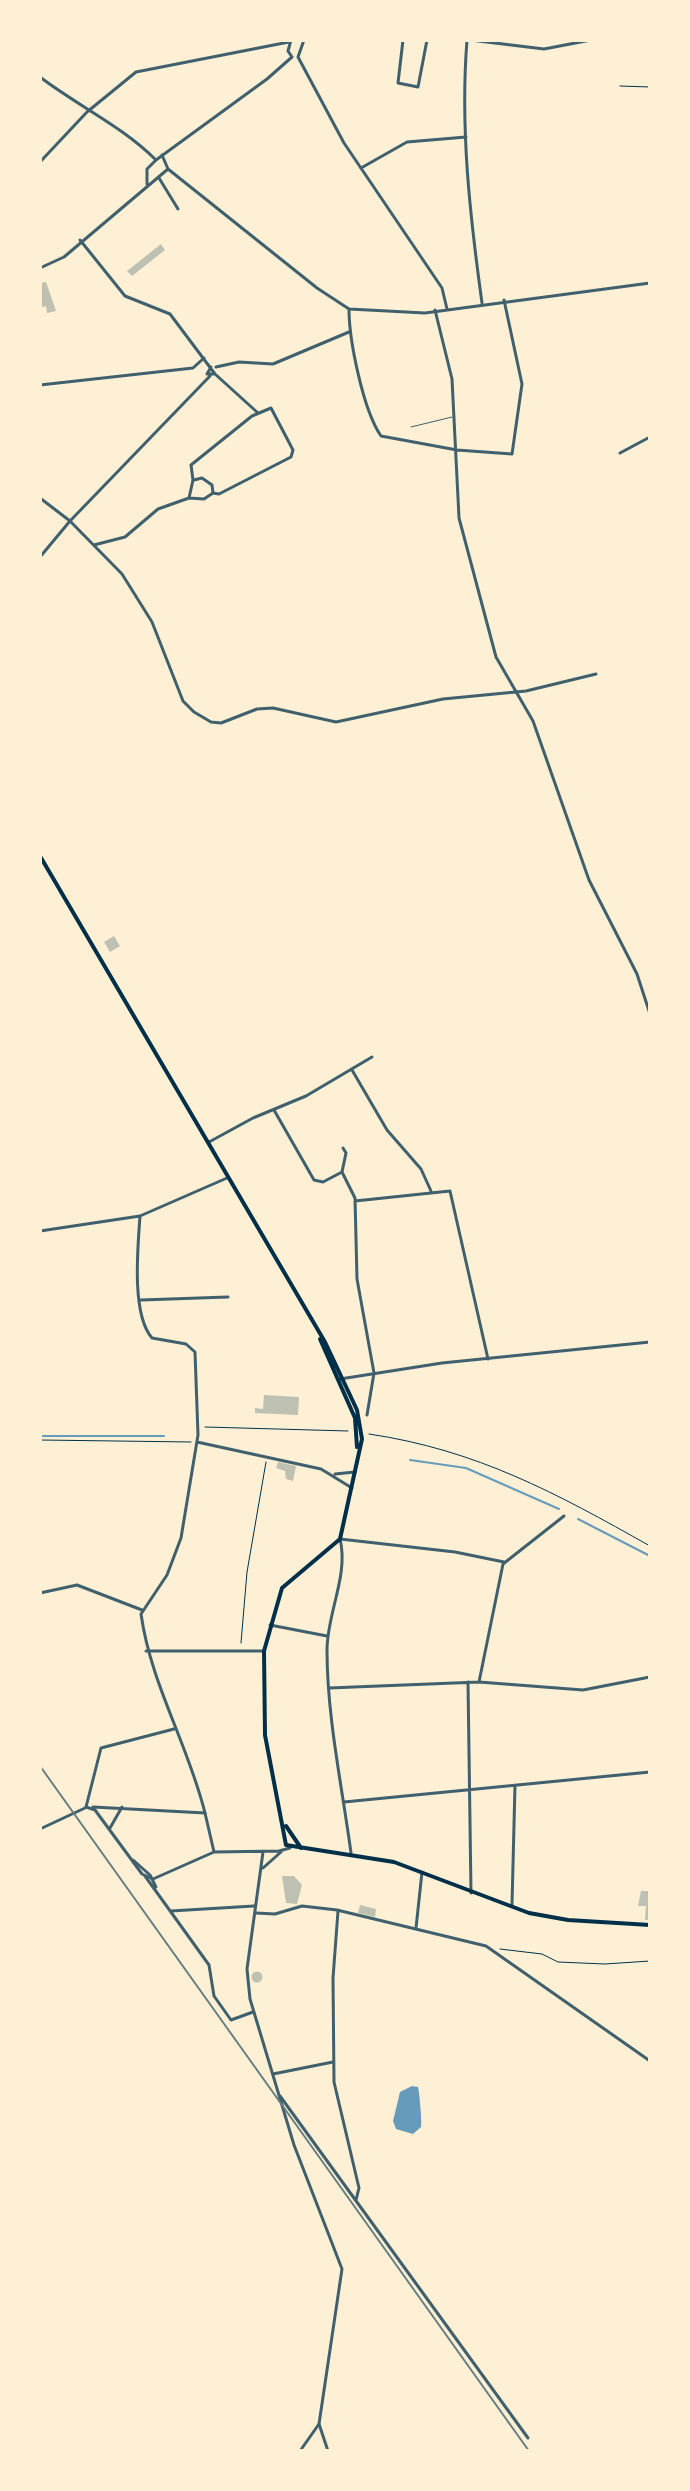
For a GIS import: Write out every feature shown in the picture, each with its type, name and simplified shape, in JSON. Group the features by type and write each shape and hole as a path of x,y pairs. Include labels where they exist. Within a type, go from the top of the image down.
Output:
{"main road":[{"path":"40,856 318,1333 340,1379 360,1433 340,1539 286,1583 264,1651 265,1735 290,1844 303,1849 351,1853 422,1872 512,1908 568,1920 650,1925"}],"street":[{"path":"304,40 298,57 361,169 442,288 447,309"},
{"path":"403,40 398,83 418,87 427,40"},
{"path":"482,303 466,137 468,40 544,49 591,40"},
{"path":"290,41 292,57"},
{"path":"40,162 87,112 136,72 290,41"},
{"path":"282,45 289,50"},
{"path":"147,184 147,169 156,160 276,73 292,57 298,57"},
{"path":"40,77 87,112 130,135 156,160"},
{"path":"361,169 407,142 466,137"},
{"path":"162,155 168,169 317,288 349,309 447,309 650,283"},
{"path":"40,268 64,257 80,240 168,169"},
{"path":"158,178 178,209"},
{"path":"40,557 70,521 212,376 213,368 170,314 125,296 80,240"},
{"path":"349,309 349,332 378,433 457,450 512,454 522,384 504,300"},
{"path":"435,310 452,379 461,524 496,657 518,692 538,734 593,890 637,974 650,1014"},
{"path":"207,371 239,362 273,364 349,332"},
{"path":"193,368 204,358"},
{"path":"40,385 193,368 207,371 258,413"},
{"path":"248,407 248,421"},
{"path":"94,545 129,536 158,509 189,498 204,499 213,493 219,494 291,457 293,450 271,408 258,413 191,465 193,480 189,498"},
{"path":"620,453 650,437"},
{"path":"193,480 202,478 212,485 213,493"},
{"path":"40,498 70,521 136,593 183,701 199,717 217,724 257,709 273,708 336,722 443,699 518,692 596,674"},
{"path":"207,1143 372,1057"},
{"path":"352,1070 387,1130 421,1169 431,1191"},
{"path":"274,1110 314,1180 323,1182 342,1172"},
{"path":"343,1148 346,1153 342,1172 355,1201 357,1279 374,1373 367,1415"},
{"path":"40,1231 140,1216 227,1178"},
{"path":"355,1201 448,1190 453,1197 488,1359"},
{"path":"140,1216 137,1274 150,1336 186,1344 195,1352 199,1427 177,1556 142,1610 146,1651 174,1729 194,1767 214,1852"},
{"path":"141,1300 228,1297"},
{"path":"340,1379 650,1342"},
{"path":"197,1442 267,1455 333,1475 352,1488"},
{"path":"333,1475 355,1472"},
{"path":"479,1682 504,1562 564,1516"},
{"path":"351,1853 329,1688 327,1636 343,1561 340,1539 455,1552 504,1562"},
{"path":"40,1593 77,1585 142,1610"},
{"path":"270,1625 327,1636"},
{"path":"146,1651 264,1651"},
{"path":"329,1688 479,1682 583,1690 650,1677"},
{"path":"468,1682 471,1893"},
{"path":"86,1807 101,1748 174,1729"},
{"path":"344,1802 650,1772"},
{"path":"512,1908 515,1785"},
{"path":"86,1807 95,1810 110,1828 209,1965 214,1996 231,2020 253,2012"},
{"path":"40,1829 86,1807 205,1813"},
{"path":"110,1828 122,1807"},
{"path":"263,1868 290,1844"},
{"path":"145,1876 156,1880 214,1852 280,1851"},
{"path":"263,1852 247,1969 253,2012 342,2269 319,2424 300,2451"},
{"path":"132,1859 156,1880 157,1891"},
{"path":"416,1929 422,1872"},
{"path":"171,1911 257,1906"},
{"path":"256,1913 275,1914 302,1906 338,1911 486,1946 650,2061"},
{"path":"338,1911 333,1978 333,2062 335,2090 359,2188 356,2201"},
{"path":"273,2074 333,2062"},
{"path":"280,2096 528,2438"},
{"path":"319,2424 328,2451"}],"lane":[{"path":"411,427 456,416"}],"path":[{"path":"620,86 650,87"},
{"path":"199,1427 306,1428 417,1441 491,1464 544,1487 650,1546"},
{"path":"40,1440 197,1442"},
{"path":"240,1649 247,1572 267,1455"},
{"path":"486,1946 542,1954 558,1962 605,1964 650,1961"}],"water":[{"path":"412,2086 418,2087 421,2118 421,2127 413,2134 396,2129 393,2121 400,2092"}],"building":[{"path":"161,244 165,250 132,276 127,271"},
{"path":"46,282 56,311 47,313 46,306 40,308 40,283"},
{"path":"114,936 120,946 110,952 104,942"},
{"path":"264,1395 299,1397 298,1415 255,1413 255,1408 263,1409"},
{"path":"278,1462 296,1466 293,1481 286,1479 285,1471 276,1468"},
{"path":"282,1876 294,1876 302,1885 297,1904 286,1903"},
{"path":"641,1891 650,1891 650,1920 645,1920 646,1906 638,1906"},
{"path":"360,1905 376,1909 375,1917 358,1913"},
{"path":"257,1971 263,1977 257,1983 251,1977"}],"waterway":[{"path":"40,1436 164,1436"},
{"path":"410,1460 466,1468 559,1509"},
{"path":"578,1519 650,1556"}],"railway":[{"path":"40,1766 529,2451"}]}
